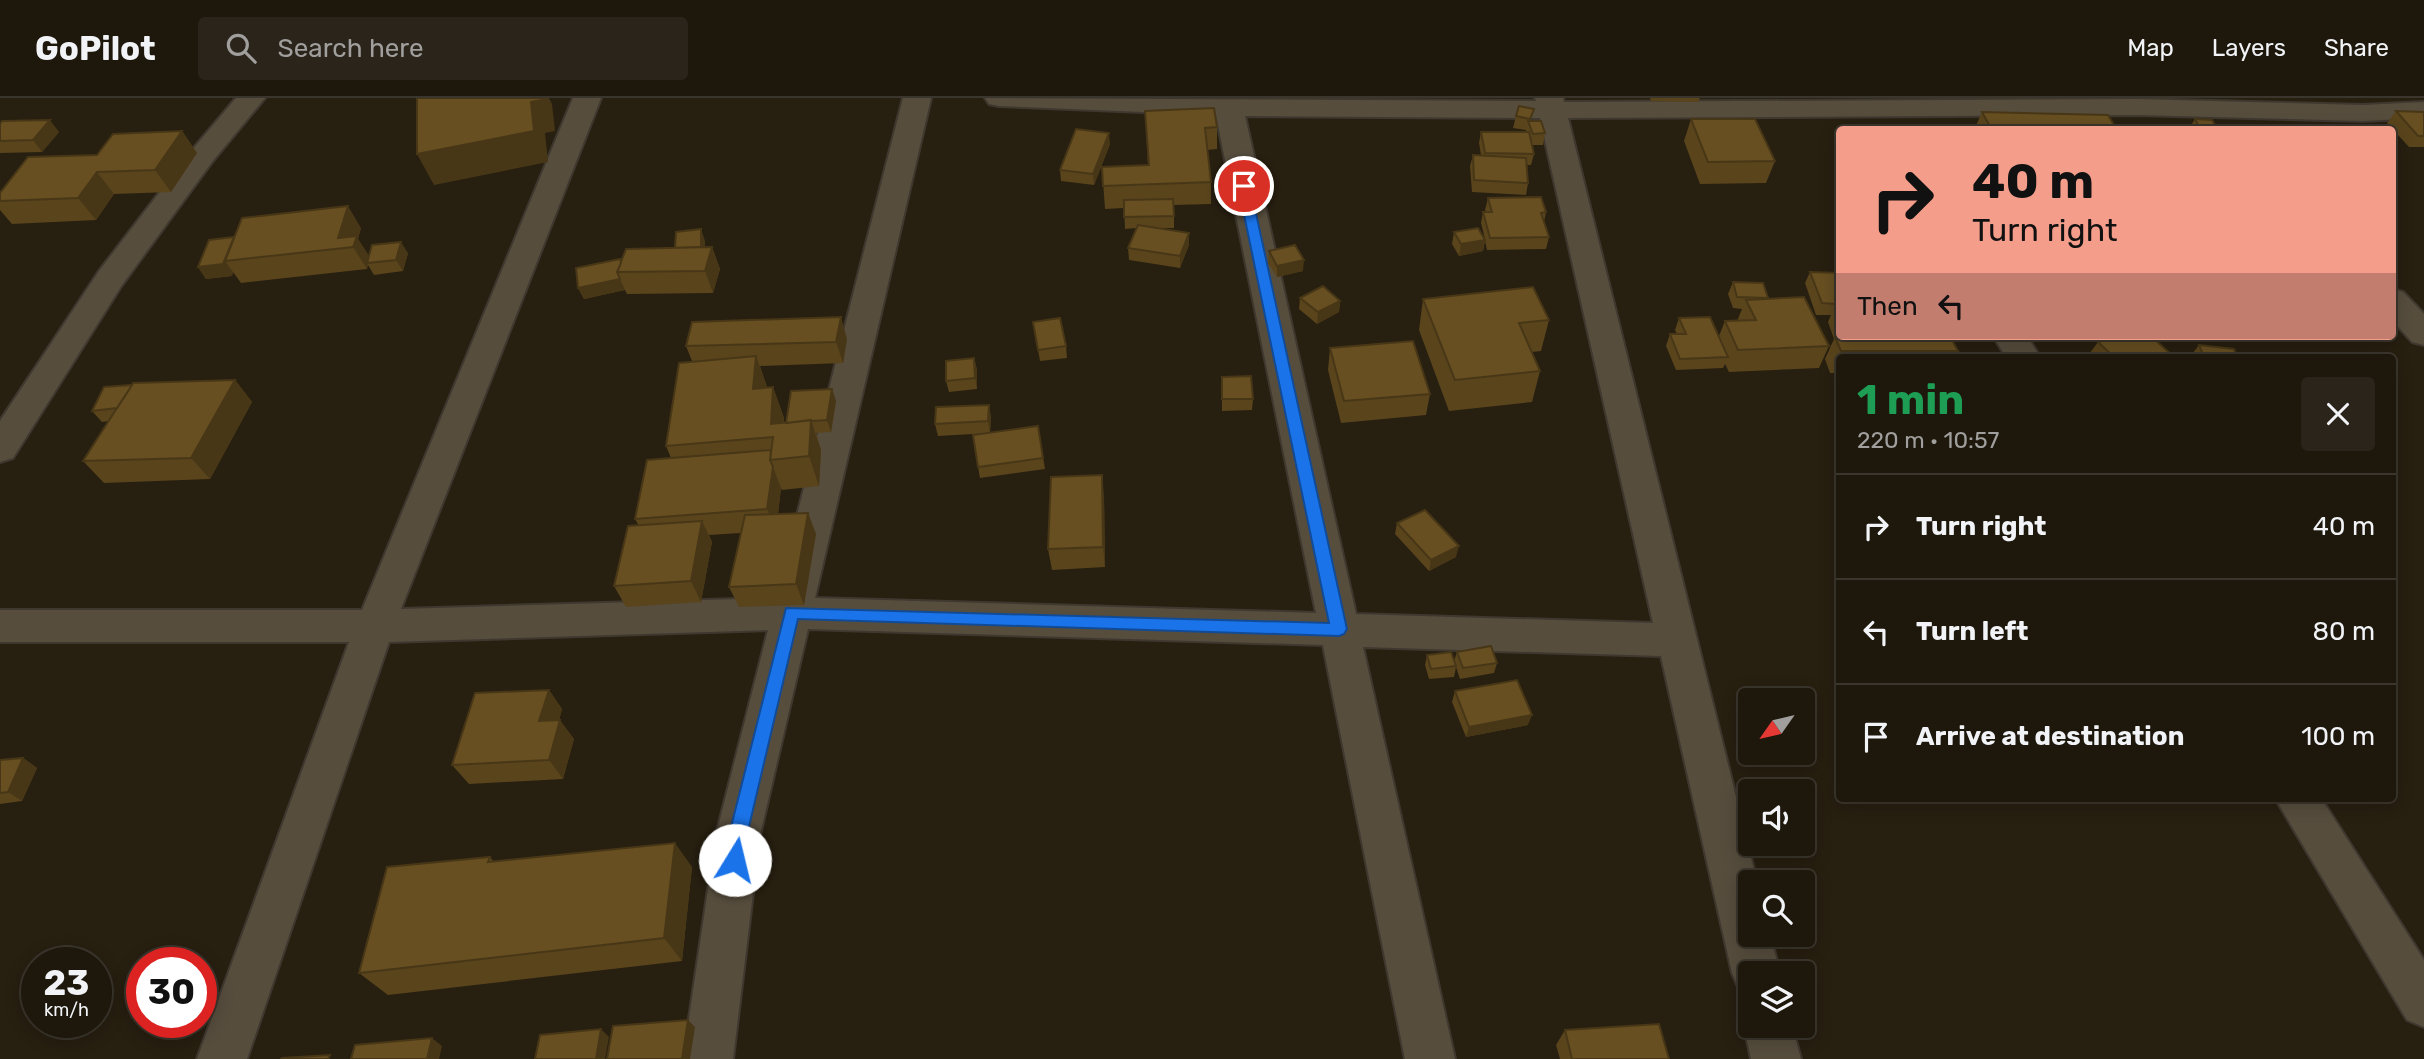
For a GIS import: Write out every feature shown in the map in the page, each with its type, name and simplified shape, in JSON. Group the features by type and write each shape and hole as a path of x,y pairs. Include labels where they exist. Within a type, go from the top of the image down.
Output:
{"street":[{"path":"0,449 110,278 202,156 251,98"},
{"path":"222,1059 375,626 587,98"},
{"path":"708,1059 738,835 917,98"},
{"path":"999,98 1227,103 1551,104 1872,112 2205,103 2364,113 2424,110"},
{"path":"1227,103 1430,1059"},
{"path":"2205,103 2226,126"},
{"path":"1551,104 1753,961"},
{"path":"2396,304 2424,334"},
{"path":"0,626 375,626 792,613 1677,640"},
{"path":"2299,802 2424,1003"},
{"path":"1771,1038 1776,1059"}],"building":[{"path":"417,98 542,100 531,102 534,131 417,154"},
{"path":"1519,106 1534,109 1530,119 1516,116"},
{"path":"1214,108 1217,127 1205,128 1211,182 1103,186 1102,167 1149,165 1145,111"},
{"path":"2396,111 2424,112 2424,136 2418,136"},
{"path":"1982,112 2108,115 2115,126 1990,126"},
{"path":"1691,119 1755,119 1775,161 1708,162"},
{"path":"2195,119 2212,120 2216,126 2199,126"},
{"path":"50,120 33,140 0,141 2,121"},
{"path":"1528,121 1541,121 1545,133 1533,134"},
{"path":"1076,129 1109,133 1093,174 1060,170"},
{"path":"182,131 155,170 97,172 78,198 0,201 0,193 28,157 97,155 113,134"},
{"path":"1481,132 1529,132 1534,154 1485,153"},
{"path":"1473,155 1526,158 1528,183 1474,180"},
{"path":"1541,197 1546,212 1541,213 1549,237 1490,238 1483,212 1492,212 1488,198"},
{"path":"1173,199 1174,216 1124,217 1124,200"},
{"path":"348,206 338,238 357,236 353,247 225,261 242,218"},
{"path":"1138,225 1189,233 1180,256 1128,248"},
{"path":"1478,228 1485,240 1461,244 1454,232"},
{"path":"701,229 701,247 675,248 676,232"},
{"path":"234,237 223,264 198,267 209,240"},
{"path":"401,242 396,260 367,263 372,245"},
{"path":"1295,245 1304,260 1277,266 1269,251"},
{"path":"712,247 705,271 617,272 626,249"},
{"path":"620,259 617,272 620,279 578,288 576,268"},
{"path":"1810,272 1836,273 1836,304 1822,303"},
{"path":"1733,282 1763,283 1768,298 1737,297"},
{"path":"1323,286 1340,301 1318,312 1300,298"},
{"path":"1533,287 1549,320 1519,323 1540,371 1455,380 1423,299"},
{"path":"1804,297 1829,346 1738,350 1725,321 1756,320 1746,300"},
{"path":"841,317 836,342 686,346 692,322"},
{"path":"1710,317 1728,357 1680,359 1670,334 1686,334 1679,318"},
{"path":"1060,318 1066,346 1038,350 1033,322"},
{"path":"1836,340 1952,340 1958,351 1841,351"},
{"path":"2155,340 2171,354 2111,354 2098,342"},
{"path":"1413,341 1430,394 1344,401 1330,348"},
{"path":"2199,345 2234,349 2236,354 2203,354"},
{"path":"756,356 753,389 773,387 771,424 811,420 809,456 770,460 773,437 666,446 679,363"},
{"path":"974,358 975,378 946,381 946,361"},
{"path":"1251,376 1253,399 1222,399 1222,377"},
{"path":"235,380 191,458 83,461 133,383"},
{"path":"132,385 117,408 92,411 104,387"},
{"path":"832,389 827,420 786,423 791,391"},
{"path":"989,405 988,421 935,424 936,407"},
{"path":"1038,426 1043,458 978,467 973,435"},
{"path":"771,450 770,460 773,467 767,509 635,519 647,460"},
{"path":"1102,475 1103,547 1048,549 1051,477"},
{"path":"1425,510 1459,546 1431,560 1397,523"},
{"path":"808,513 796,584 729,587 745,515"},
{"path":"702,521 691,581 614,586 628,526"},
{"path":"1491,646 1497,663 1463,668 1457,652"},
{"path":"1451,652 1456,666 1431,669 1427,655"},
{"path":"1517,680 1532,715 1469,727 1455,691"},
{"path":"549,690 539,721 560,720 549,760 452,765 475,693"},
{"path":"23,758 8,792 0,793 0,760"},
{"path":"675,843 664,938 359,973 387,867 490,857 488,862"},
{"path":"688,1020 682,1059 607,1059 613,1026"},
{"path":"1659,1024 1669,1059 1572,1059 1565,1030"},
{"path":"601,1029 596,1059 535,1059 540,1035"},
{"path":"432,1038 427,1059 351,1059 355,1045"},
{"path":"330,1055 328,1059 281,1059 282,1058"}],"route":[{"path":"735,860 738,835 792,613 1339,629 1244,186"}]}
